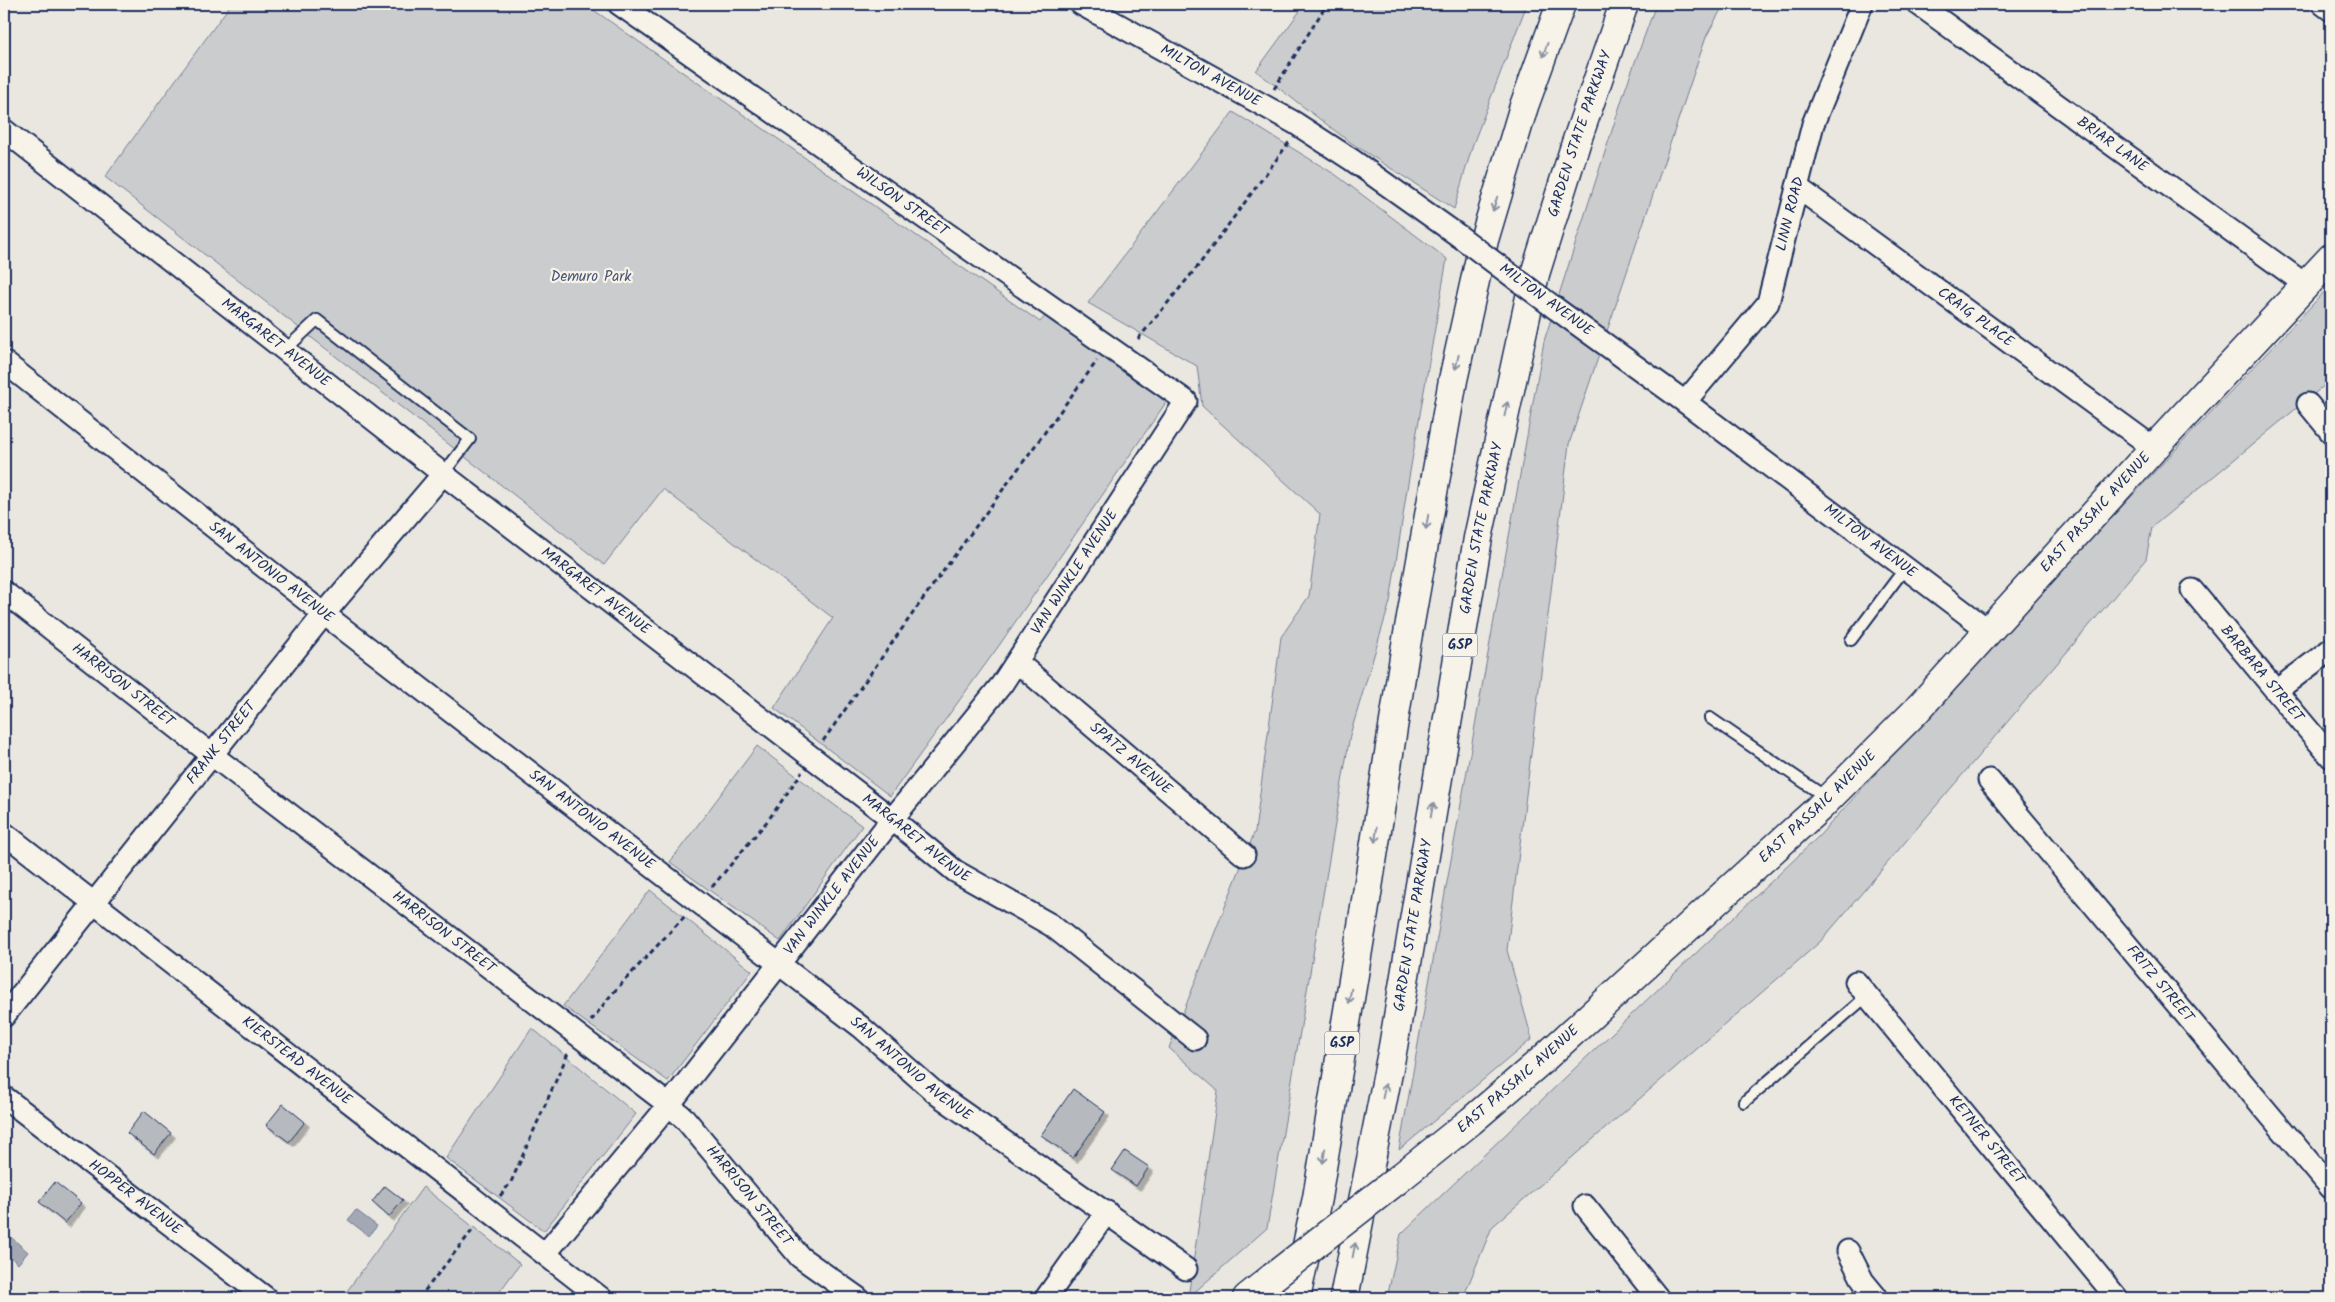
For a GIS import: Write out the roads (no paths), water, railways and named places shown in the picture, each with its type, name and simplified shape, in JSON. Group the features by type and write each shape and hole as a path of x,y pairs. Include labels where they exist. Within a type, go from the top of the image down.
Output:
{"main road":[{"name":"GSP","path":"1296,1298 1317,1198 1362,926 1404,651 1453,380 1484,240 1524,106 1561,4"},
{"name":"GARDEN STATE PARKWAY","path":"1344,1298 1393,1047 1478,538 1535,274 1576,143 1624,4"},
{"name":"EAST PASSAIC AVENUE","path":"1247,1298 1471,1122 1542,1060 1828,799 1916,710 2154,448 2331,258"}],"street":[{"name":"WILSON STREET","path":"619,4 1186,401"},
{"name":"MILTON AVENUE","path":"1081,4 1294,124 1352,160 1685,402 1988,630"},
{"name":"LINN ROAD","path":"1685,402 1768,303 1813,124 1862,4"},
{"name":"BRIAR LANE","path":"1918,4 2306,285"},
{"path":"2324,4 2331,10"},
{"name":"MARGARET AVENUE","path":"4,130 443,474 892,819 955,871 1051,925 1195,1039"},
{"name":"CRAIG PLACE","path":"1797,187 2154,448"},
{"name":"SAN ANTONIO AVENUE","path":"4,362 324,614 861,1027 938,1095 1186,1269"},
{"name":"VAN WINKLE AVENUE","path":"545,1254 669,1105 892,819 1002,684 1186,401"},
{"path":"2308,404 2331,432"},
{"name":"FRANK STREET","path":"4,1016 324,614 443,474"},
{"name":"BARBARA STREET","path":"2192,590 2331,757"},
{"name":"HARRISON STREET","path":"4,592 212,755 669,1105 685,1119 800,1257 858,1298"},
{"path":"2276,691 2331,649"},
{"name":"SPATZ AVENUE","path":"1017,662 1244,855"},
{"name":"FRITZ STREET","path":"1989,780 2331,1188"},
{"name":"KIERSTEAD AVENUE","path":"4,833 596,1294"},
{"name":"KETNER STREET","path":"1862,989 2117,1298"},
{"name":"HOPPER AVENUE","path":"4,1097 266,1298"},
{"path":"1585,1206 1658,1298"},
{"path":"1046,1298 1107,1212"},
{"path":"1848,1251 1863,1282 1877,1298"}],"lane":[{"path":"285,350 317,320 455,427 470,439 443,474"},
{"path":"1851,640 1905,568"},
{"path":"1710,718 1828,799"},
{"path":"1744,1102 1862,989"}],"park label":[{"name":"Demuro Park","path":"591,277"}]}
